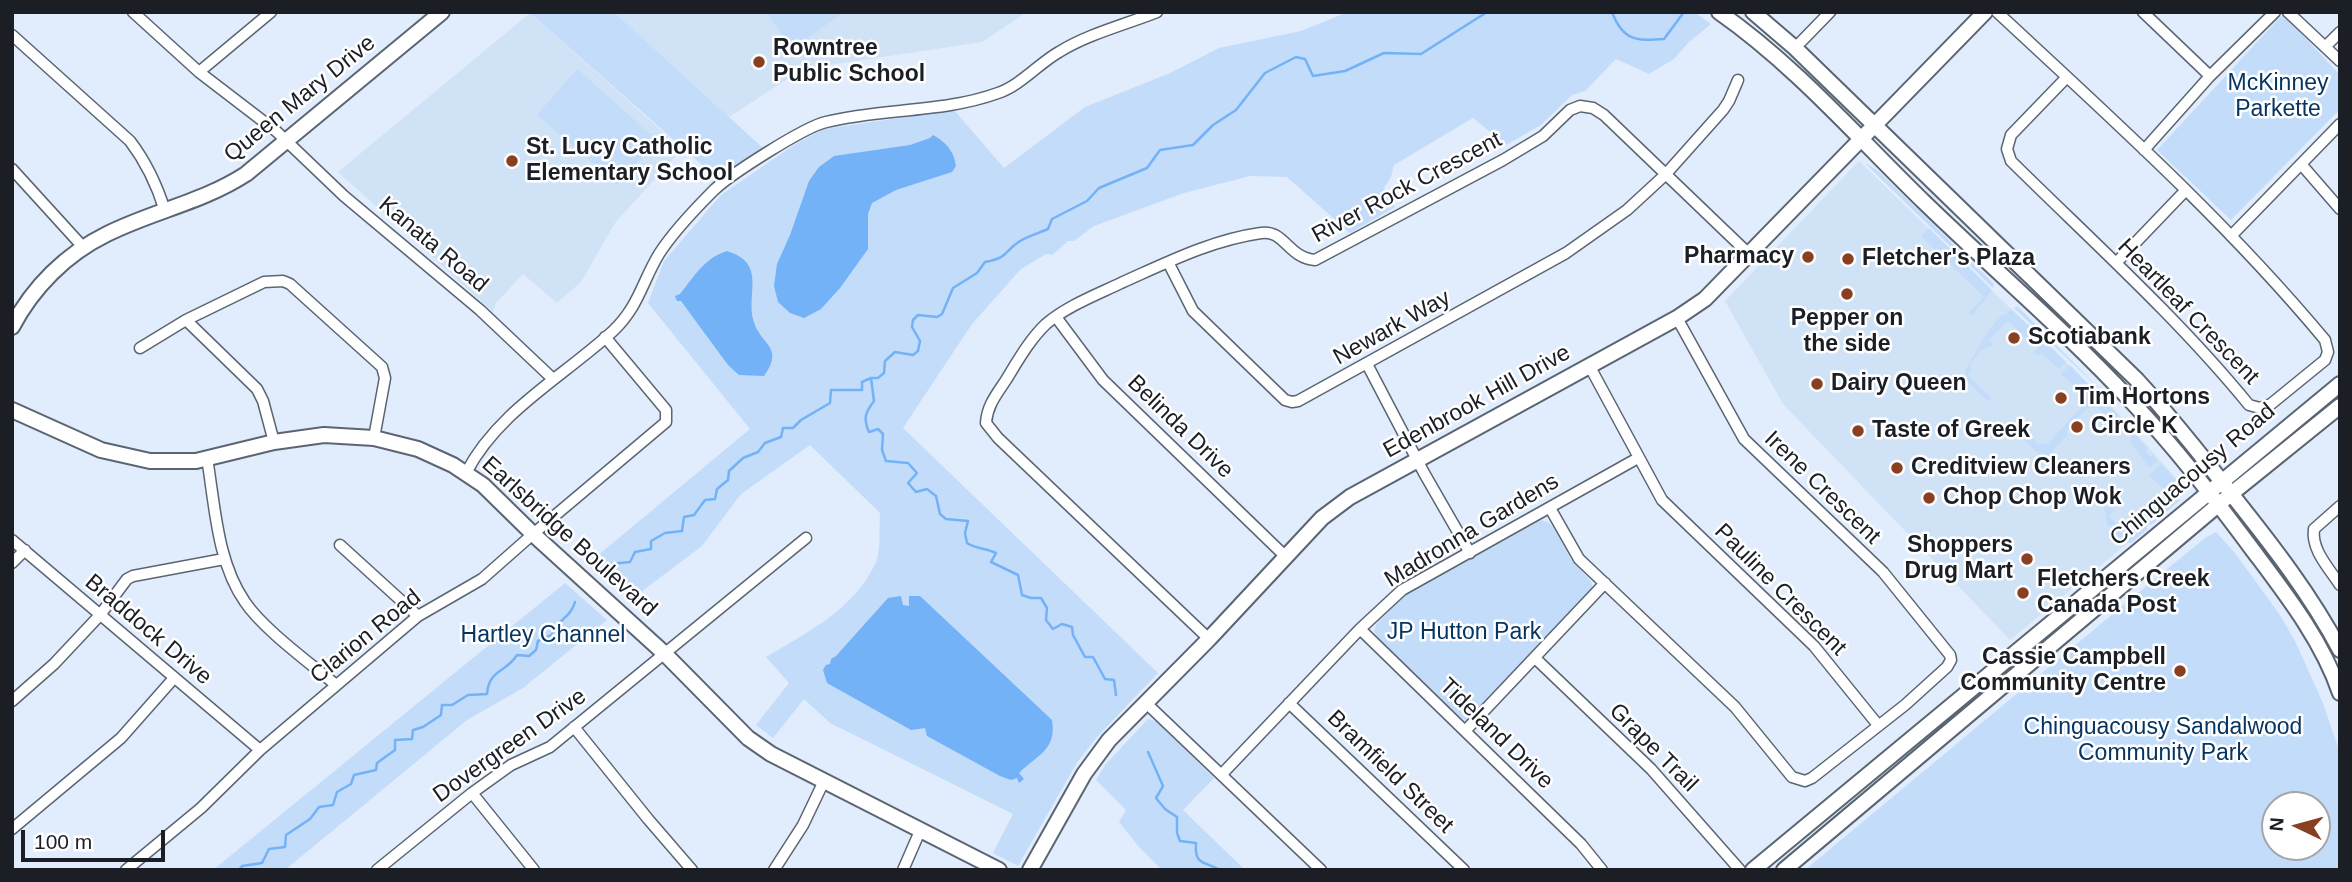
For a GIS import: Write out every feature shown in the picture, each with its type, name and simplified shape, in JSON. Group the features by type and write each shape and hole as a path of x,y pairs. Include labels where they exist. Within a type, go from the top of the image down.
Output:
{"main road":[{"name":"Queen Mary Drive","path":"12,327 44,280 83,247 120,228 224,188 255,168 442,12"},
{"path":"1753,12 1795,48 2137,380 2184,432 2222,481 2323,619 2340,650"},
{"name":"Edenbrook Hill Drive","path":"1030,870 1084,774 1109,740 1209,639 1322,518 1350,497 1677,318 1713,293 1985,12"},
{"path":"1721,13 1778,58 1922,200 2119,387 2219,505 2275,580 2306,626 2340,693"},
{"name":"Chinguacousy Road","path":"1753,870 2340,384"},
{"name":"Chinguacousy Road","path":"1784,870 2231,494 2340,407"},
{"name":"Earlsbridge Boulevard","path":"12,410 101,450 150,461 175,463 274,442 324,435 374,438 418,449 466,473 483,485 665,654 748,738 771,754 999,870"}],"street":[{"name":"Kanata Road","path":"133,12 199,72 287,142 344,196 480,310 553,379"},
{"path":"199,72 271,12"},
{"path":"466,473 496,430 614,330 639,299 658,255 715,189 799,134 824,122 975,100 1000,92 1072,44 1157,12"},
{"path":"1795,48 1830,12"},
{"name":"Heartleaf Crescent","path":"1997,12 2067,77 2144,150 2231,236 2325,340 2328,352 2325,360 2272,404 2260,408 2249,405 2207,353 2008,155 2011,135 2067,77"},
{"path":"2143,12 2210,76"},
{"path":"2144,150 2210,76 2275,12"},
{"path":"2288,12 2340,61"},
{"path":"2325,47 2340,32"},
{"path":"12,35 130,141 143,157 165,211"},
{"name":"Newark Way","path":"1168,262 1193,311 1285,400 1298,401 1566,253 1627,210 1665,176 1729,101 1738,80"},
{"name":"River Rock Crescent","path":"1209,639 986,423 987,409 1020,357 1044,326 1056,317 1082,301 1168,262 1205,247 1262,232 1277,236 1300,257 1315,260 1503,160 1543,136 1570,110 1580,106 1593,108 1604,115 1750,255"},
{"path":"2231,236 2340,124"},
{"path":"2301,164 2340,209"},
{"path":"12,169 83,247"},
{"path":"2116,263 2185,191"},
{"path":"140,348 186,320 264,282 272,280 290,284 382,367 385,378 374,438"},
{"name":"Belinda Drive","path":"1056,317 1103,380 1286,557"},
{"name":"Irene Crescent","path":"1677,318 1744,439 1883,572 1950,655 1951,660 1947,667 1878,725"},
{"path":"186,320 257,389 274,442"},
{"name":"Clarion Road","path":"126,870 201,808 260,750 418,616 482,579 666,422 666,410 605,337"},
{"path":"1367,364 1470,553"},
{"name":"Pauline Crescent","path":"1590,366 1662,500 1814,646 1878,725"},
{"path":"208,458 224,559 237,589 257,617 335,685"},
{"name":"Madronna Gardens","path":"1222,774 1360,629 1402,590 1638,458"},
{"path":"2340,506 2314,529 2313,536 2314,544 2340,585"},
{"path":"1550,508 1579,559 1735,707 1792,777 1805,781 1812,778 1878,725"},
{"name":"Dovergreen Drive","path":"378,869 511,765 550,747 806,538"},
{"name":"Braddock Drive","path":"12,540 260,750"},
{"path":"341,545 418,616"},
{"path":"12,563 24,550"},
{"path":"12,701 54,664 100,615 121,583 133,576 224,559"},
{"path":"1465,731 1605,583"},
{"name":"Tideland Drive","path":"1360,629 1581,844 1602,870"},
{"name":"Grape Trail","path":"1535,658 1651,769 1740,870"},
{"path":"12,829 121,738 174,678"},
{"path":"1146,703 1321,870"},
{"name":"Bramfield Street","path":"1289,703 1464,870"},
{"path":"574,727 692,870"},
{"path":"774,870 803,825 824,781"},
{"path":"472,793 534,870"},
{"path":"903,870 920,831"}],"shaded area":[{"name":"Rowntree Public School","path":"614,12 1027,12 982,42 803,69 729,117"},
{"name":"St. Lucy Catholic Elementary School","path":"530,13 682,149 615,223 581,282 557,303 523,274 496,303 493,312 338,172"},
{"name":"Fletcher's Plaza","path":"1859,161 2118,413 2181,484 2180,500 2010,640 1783,404 1725,301"}],"green space":[{"path":"529,12 614,12 763,148 718,179"},
{"path":"771,12 844,12 792,49 768,15"},
{"path":"1348,12 1694,12 1711,24 1674,59 1649,74 1616,59 1585,91 1572,95 1541,125 1506,145 1473,118 1394,165 1384,188 1395,207 1350,233 1287,177 1250,176 1184,193 1094,226 1074,241 1068,241 1052,255 1046,254 1021,269 972,324 903,428 1158,673 1078,761 1018,866 993,853 1013,814 830,723 804,699 773,738 756,725 789,683 766,657 814,628 843,606 867,579 878,557 880,513 810,445 741,494 702,546 633,598 591,561 750,429 648,303 664,261 721,195 797,143 824,129 954,110 1004,168 1085,107 1170,73 1219,48 1301,31"},
{"name":"McKinney Parkette","path":"2283,14 2340,75 2340,109 2231,220 2157,150"},
{"path":"577,69 657,140 618,185 537,115"},
{"path":"1865,163 1877,170 1990,280 1994,284 1993,288"},
{"path":"1929,228 1992,290 1972,316 1968,314 1984,297 1921,236"},
{"path":"2017,306 2104,393 2014,308"},
{"path":"2011,309 2041,337 2033,344 2008,321 1989,340 1993,345 1981,350 1969,366 1972,370 1967,375 1992,399 1988,401 1967,381 1965,370 1991,328"},
{"path":"2045,341 2066,362 2059,369 2042,353 2038,356 2034,352"},
{"path":"2070,365 2121,418 2113,420 2097,407 2086,409 2050,454 2051,466 2024,440 2025,431 2038,444 2048,444 2084,404 2084,395 2060,375"},
{"path":"2134,433 2148,450 2146,452 2150,457 2153,455 2157,461 2150,468 2130,442"},
{"path":"2161,464 2180,484 2175,489 2163,488 2149,475"},
{"path":"2162,493 2174,494 2179,501 2151,525 2140,515"},
{"path":"2107,504 2114,510 2109,516 2122,529 2136,518 2148,529 2131,543 2125,543 2107,524 2104,506"},
{"name":"JP Hutton Park","path":"1540,520 1553,527 1572,561 1591,581 1593,589 1468,721 1458,717 1379,640 1374,631 1377,623 1405,595"},
{"name":"Chinguacousy Sandalwood Community Park","path":"2216,532 2235,553 2280,615 2323,703 2340,753 2340,870 1805,870 2156,578"},
{"name":"Hartley Channel","path":"565,583 607,620 523,688 467,720 285,870 213,870"},
{"path":"1148,719 1156,721 1214,778 1183,810 1245,870 1162,870 1119,822 1126,810 1096,780 1106,764"}],"water":[{"path":"933,135 951,151 956,166 952,172 896,190 872,203 868,214 868,249 840,288 821,309 804,318 790,313 778,302 774,286 777,264 809,181 819,167 834,156 910,145"},
{"path":"727,251 739,256 751,270 753,319 772,352 770,366 764,376 739,375 728,365 675,296 680,294 706,263"},
{"path":"901,596 903,605 909,606 909,596 920,596 1052,720 1053,730 1049,745 1019,773 1024,779 1019,783 1017,778 1011,780 1000,776 927,736 925,728 911,730 827,683 823,670 830,664 831,659 888,598"}],"waterway":[{"path":"605,578 611,564 630,562 635,552 651,549 651,541 665,533 682,531 684,517 694,515 705,500 715,499 717,489 728,480 729,471 743,458 758,452 765,443 781,437 783,428 793,428 801,420 830,403 831,390 862,390 862,382 878,378 884,373 885,361 895,352 913,355 918,351 920,341 912,327 913,320 918,315 937,317 942,314 953,288 977,273 985,262 999,258 1020,241 1048,229 1052,219 1087,201 1099,188 1147,168 1160,150 1193,145 1213,125 1236,110 1265,73 1296,57 1305,59 1313,76 1345,71 1384,53 1421,54 1487,12"},
{"path":"1612,12 1626,34 1646,40 1664,39 1684,12"},
{"path":"871,378 874,401 867,412 866,423 869,432 878,429 883,434 882,450 886,461 908,463 917,473 908,483 916,492 927,489 936,496 940,514 946,519 968,521 965,533 967,543 996,553 991,562 1018,575 1022,595 1041,598 1047,608 1046,620 1053,629 1062,624 1072,627 1073,635 1085,657 1093,657 1105,679 1114,680 1116,695"},
{"path":"239,870 242,866 262,863 269,849 285,847 286,835 310,819 319,807 333,805 337,792 351,784 354,775 376,770 377,763 395,750 395,740 412,739 413,730 441,715 442,705 452,705 468,695 487,694 494,675 517,655 529,656 536,650 538,641 552,635 575,602"},
{"path":"1148,752 1163,786 1156,798 1165,809 1177,817 1180,841 1196,843 1199,859 1220,870"}],"place":[{"name":"Rowntree Public School","path":"759,62"},
{"name":"St. Lucy Catholic Elementary School","path":"512,161"},
{"name":"Pharmacy","path":"1808,257"},
{"name":"Fletcher's Plaza","path":"1848,259"},
{"name":"Pepper on the side","path":"1847,294"},
{"name":"Scotiabank","path":"2014,338"},
{"name":"Dairy Queen","path":"1817,384"},
{"name":"Tim Hortons","path":"2061,398"},
{"name":"Circle K","path":"2077,427"},
{"name":"Taste of Greek","path":"1858,431"},
{"name":"Creditview Cleaners","path":"1897,468"},
{"name":"Chop Chop Wok","path":"1929,498"},
{"name":"Shoppers Drug Mart","path":"2027,559"},
{"name":"Fletchers Creek Canada Post","path":"2023,593"},
{"name":"Cassie Campbell Community Centre","path":"2180,671"}]}
